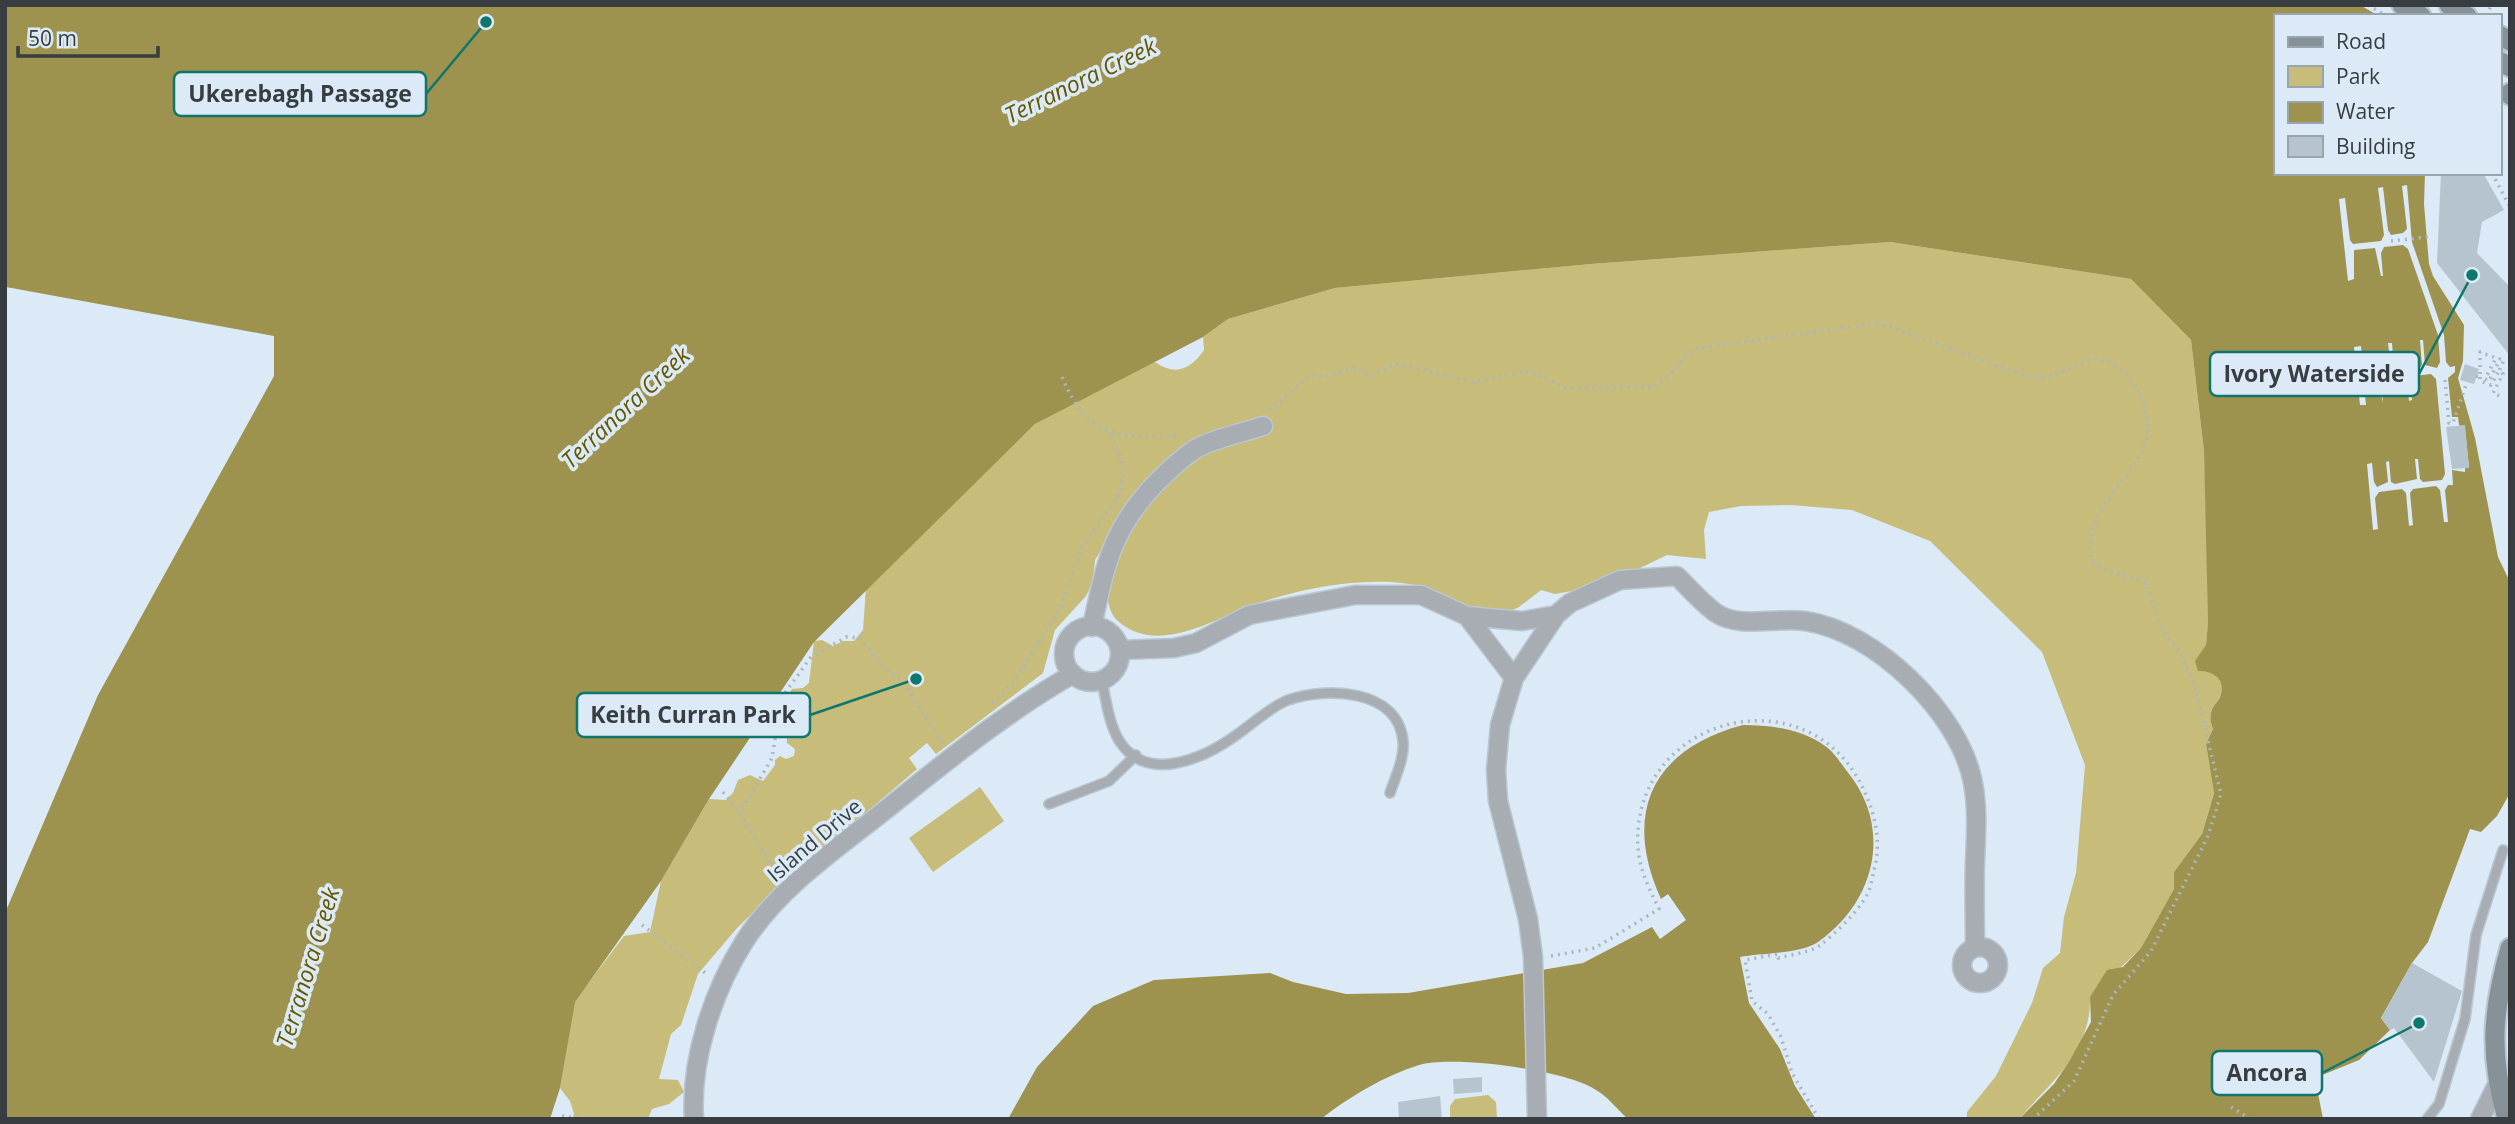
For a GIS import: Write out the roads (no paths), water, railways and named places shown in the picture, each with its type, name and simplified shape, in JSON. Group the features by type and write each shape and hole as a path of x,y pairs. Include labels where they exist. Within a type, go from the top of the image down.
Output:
{"main road":[{"path":"2402,5 2418,14"},
{"path":"2507,1118 2498,1083 2494,1017 2510,948"}],"street":[{"path":"1092,627 1107,560 1119,529 1148,491 1197,448 1263,426"},
{"path":"1537,1115 1534,957 1528,919 1498,800 1496,770 1500,725 1514,678 1556,615 1570,603 1620,580 1677,576 1716,613 1730,619 1806,621 1856,640 1891,661 1928,697 1953,733 1973,780 1978,824 1975,947"},
{"path":"1120,650 1174,648 1196,643 1249,615 1354,595 1421,595 1467,616 1522,621 1556,615"},
{"path":"1467,616 1514,678"},
{"path":"1092,627 1113,635 1120,650 1118,665 1102,681 1086,681 1073,674 1065,658 1065,649 1075,633 1092,627"},
{"name":"Island Drive","path":"694,1119 702,1051 720,989 745,941 781,897 835,850 972,741 1028,700 1073,674"},
{"path":"2480,1119 2498,1083"}],"lane":[{"path":"1102,681 1121,743 1136,755 1167,766 1200,758 1286,701 1318,693 1356,694 1376,702 1393,716 1399,727 1403,742 1390,793"},
{"path":"1049,804 1109,781 1136,755"},
{"path":"2427,1119 2439,1104 2465,1019 2476,935 2503,850"}],"water":[{"name":"Terranora Creek","path":"5,5 2472,5 2470,14 2274,14 2274,175 2425,175 2424,204 2429,264 2433,276 2464,325 2463,361 2458,378 2475,438 2498,557 2510,582 2510,793 2497,816 2481,832 2470,829 2428,942 2412,963 2381,1018 2390,1030 2359,1060 2315,1078 2323,1119 2019,1119 2054,1084 2070,1060 2091,1022 2090,997 2107,970 2123,967 2141,948 2174,889 2174,872 2202,834 2214,793 2206,744 2213,729 2212,710 2222,688 2216,676 2198,671 2195,661 2206,645 2208,622 2204,451 2191,340 2131,279 1890,242 1591,264 1335,288 1228,319 1203,337 1035,424 814,642 709,799 661,881 575,1002 560,1088 550,1119 5,1119 5,913 98,695 274,376 274,336 6,287"},
{"path":"1743,725 1786,729 1825,746 1861,792 1870,815 1872,862 1854,906 1838,925 1818,942 1802,949 1740,957 1749,1003 1780,1049 1795,1086 1816,1119 1628,1119 1596,1090 1561,1076 1482,1063 1435,1062 1419,1065 1380,1081 1321,1119 1008,1119 1037,1067 1093,1006 1154,980 1270,973 1293,982 1346,994 1408,993 1583,963 1652,927 1660,939 1686,920 1668,894 1661,899 1650,868 1645,839 1646,812 1653,789 1667,768 1686,750 1712,736"}],"place":[{"name":"Ukerebagh Passage","path":"486,22"},
{"name":"Ivory Waterside","path":"2472,275"},
{"name":"Keith Curran Park","path":"916,679"},
{"name":"Ancora","path":"2419,1023"}]}
